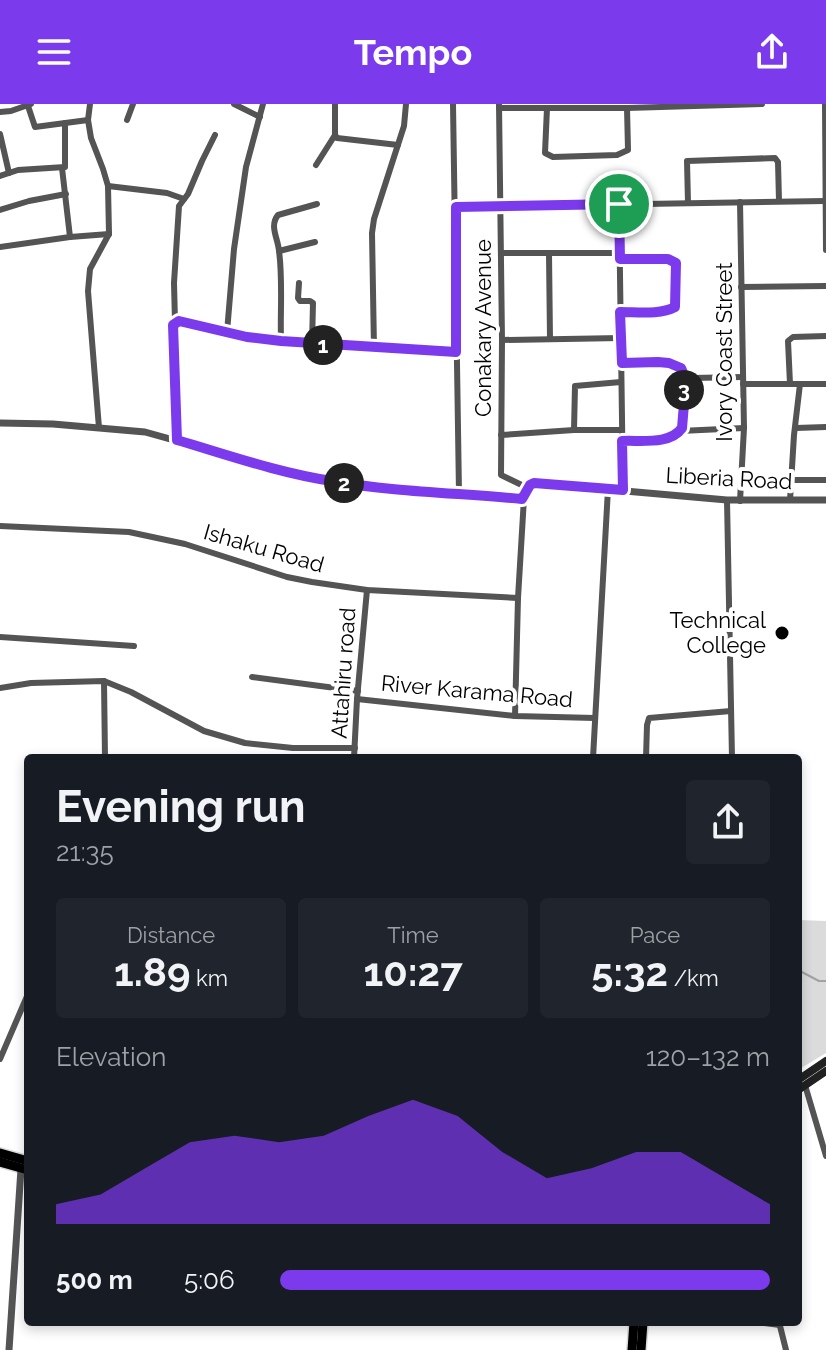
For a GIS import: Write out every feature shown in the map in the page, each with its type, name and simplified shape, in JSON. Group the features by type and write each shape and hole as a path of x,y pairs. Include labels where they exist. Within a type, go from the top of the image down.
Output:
{"main road":[{"path":"802,1083 826,1061"},
{"path":"802,1084 826,1071"},
{"path":"0,1153 24,1166"},
{"path":"0,1162 24,1167"},
{"path":"632,1350 634,1326"},
{"path":"641,1350 643,1326"}],"street":[{"path":"90,104 88,120 91,138 108,186 109,234 90,269 88,291 99,428"},
{"path":"127,120 133,104"},
{"path":"234,104 260,117"},
{"path":"227,332 244,181 263,104"},
{"path":"316,165 335,135 335,104"},
{"path":"374,348 372,233 404,126 406,104"},
{"path":"453,104 459,493"},
{"path":"499,106 627,108 762,104"},
{"path":"825,104 826,250"},
{"path":"0,112 30,105 35,127 88,120"},
{"name":"Conakary Avenue","path":"499,106 501,475 531,485"},
{"path":"547,108 545,153 553,157 625,153 629,144 627,108"},
{"path":"65,123 65,167 62,168 70,237"},
{"path":"0,134 9,173"},
{"path":"177,440 173,325 175,238 179,206 188,194 215,135"},
{"path":"335,135 337,138 398,145"},
{"path":"688,203 687,161 777,159 779,201"},
{"path":"0,176 18,170 62,168"},
{"path":"108,186 167,193 184,199"},
{"path":"0,210 66,194"},
{"path":"456,207 825,201"},
{"name":"Ivory Coast Street","path":"740,202 744,428 740,501"},
{"path":"281,341 279,251 274,219 278,215 317,204"},
{"path":"619,204 623,490"},
{"path":"0,247 109,234"},
{"path":"279,251 315,242"},
{"path":"501,253 620,256 672,260 676,263 675,307 666,312 620,312"},
{"path":"549,254 550,339"},
{"path":"299,283 300,301 313,303 312,344"},
{"path":"741,287 826,286"},
{"path":"175,322 281,341 456,352"},
{"path":"790,384 790,338 826,336"},
{"path":"502,340 621,338"},
{"path":"622,363 669,363 681,368 686,380 680,431 664,439 622,441"},
{"path":"686,380 826,384"},
{"path":"574,430 575,386 621,382"},
{"path":"790,500 800,384"},
{"path":"0,423 145,432 331,481 524,498"},
{"path":"796,428 826,427"},
{"path":"680,431 744,428"},
{"path":"501,435 622,430"},
{"path":"792,480 826,480"},
{"path":"515,716 524,498 531,485"},
{"name":"Liberia Road","path":"531,485 740,501 826,500"},
{"path":"593,754 608,489"},
{"path":"727,500 732,754"},
{"name":"Ishaku Road","path":"0,526 129,532 185,544 287,577 367,590 518,598"},
{"name":"Attahiru road","path":"354,754 367,590"},
{"path":"0,637 134,646"},
{"name":"River Karama Road","path":"252,677 515,716 595,718"},
{"path":"0,688 31,683 104,681 204,731 245,743 293,748 355,748"},
{"path":"104,681 105,754"},
{"path":"646,754 649,718 731,711"},
{"path":"0,1059 24,1003"},
{"path":"16,1022 24,1023"},
{"path":"802,1090 826,1156"},
{"path":"9,1350 24,1189"},
{"path":"781,1326 786,1350"}],"shaded area":[{"path":"802,920 826,921 826,1053 802,1068"}],"waterway":[{"path":"802,972 819,981 826,981"}],"place":[{"name":"Technical College","path":"782,633"}],"route":[{"path":"619,204 620,259 668,259 676,263 673,310 620,312 622,363 669,363 681,368 686,380 682,428 679,432 664,439 622,441 623,490 534,483 522,499 389,488 291,473 177,440 175,322 281,341 456,352 456,207 619,204"}]}
